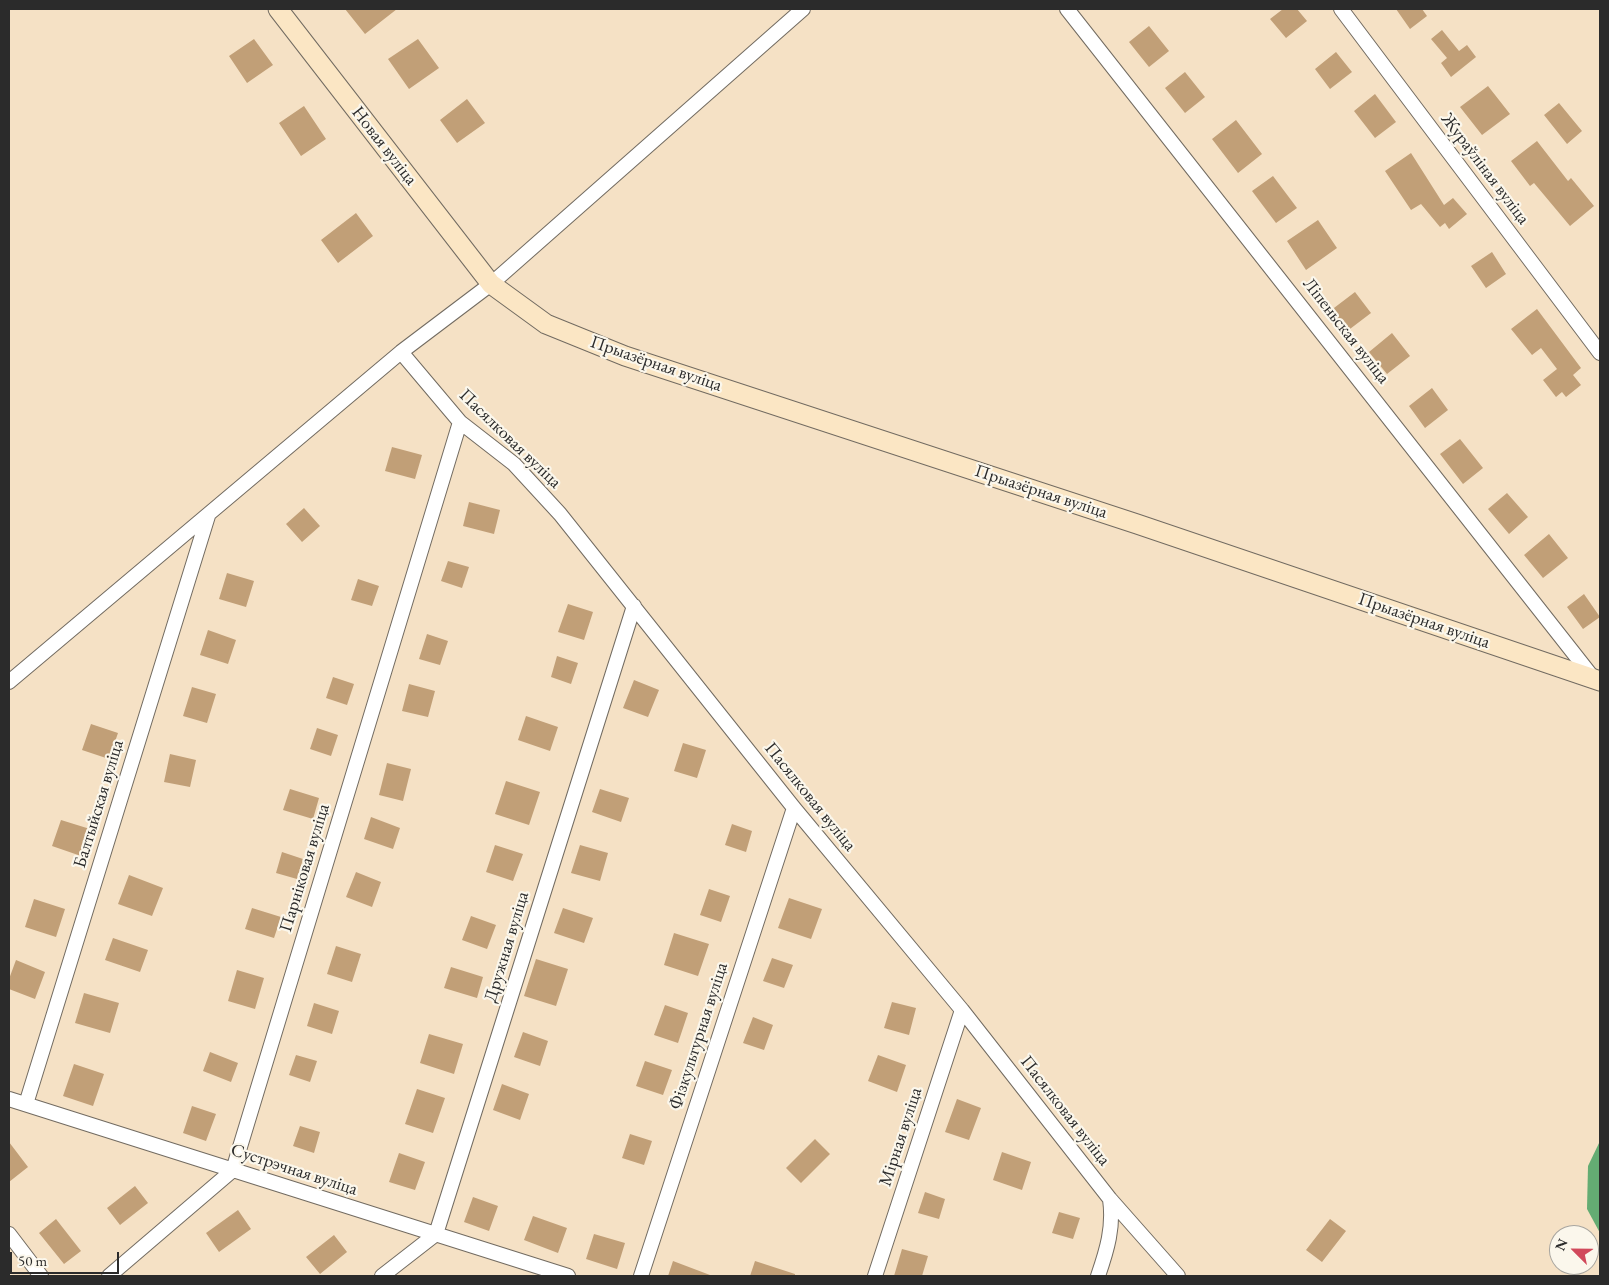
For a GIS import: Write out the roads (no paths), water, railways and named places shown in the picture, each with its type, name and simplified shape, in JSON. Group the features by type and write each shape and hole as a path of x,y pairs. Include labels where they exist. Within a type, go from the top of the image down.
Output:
{"street":[{"name":"Новая вуліца","path":"278,9 491,284"},
{"path":"9,682 401,352 491,284 803,9"},
{"name":"Ліпеньская вуліца","path":"1067,9 1598,678"},
{"name":"Жураўліная вуліца","path":"1341,9 1600,352"},
{"name":"Прыазёрная вуліца","path":"491,284 546,324 625,356 1156,530 1598,678"},
{"name":"Пасялковая вуліца","path":"401,352 460,422 514,464 560,514 794,808 962,1010 1110,1199 1178,1276"},
{"name":"Парніковая вуліца","path":"233,1170 460,422"},
{"name":"Балтыйская вуліца","path":"26,1104 208,516"},
{"name":"Дружная вуліца","path":"436,1234 634,606"},
{"name":"Фізкультурная вуліца","path":"641,1276 794,808"},
{"name":"Мірная вуліца","path":"875,1276 962,1010"},
{"name":"Сустрэчная вуліца","path":"9,1099 568,1276"},
{"path":"109,1276 233,1170"},
{"path":"1098,1276 1109,1245 1113,1220 1110,1199"},
{"path":"9,1234 41,1276"},
{"path":"382,1276 436,1234"}]}
